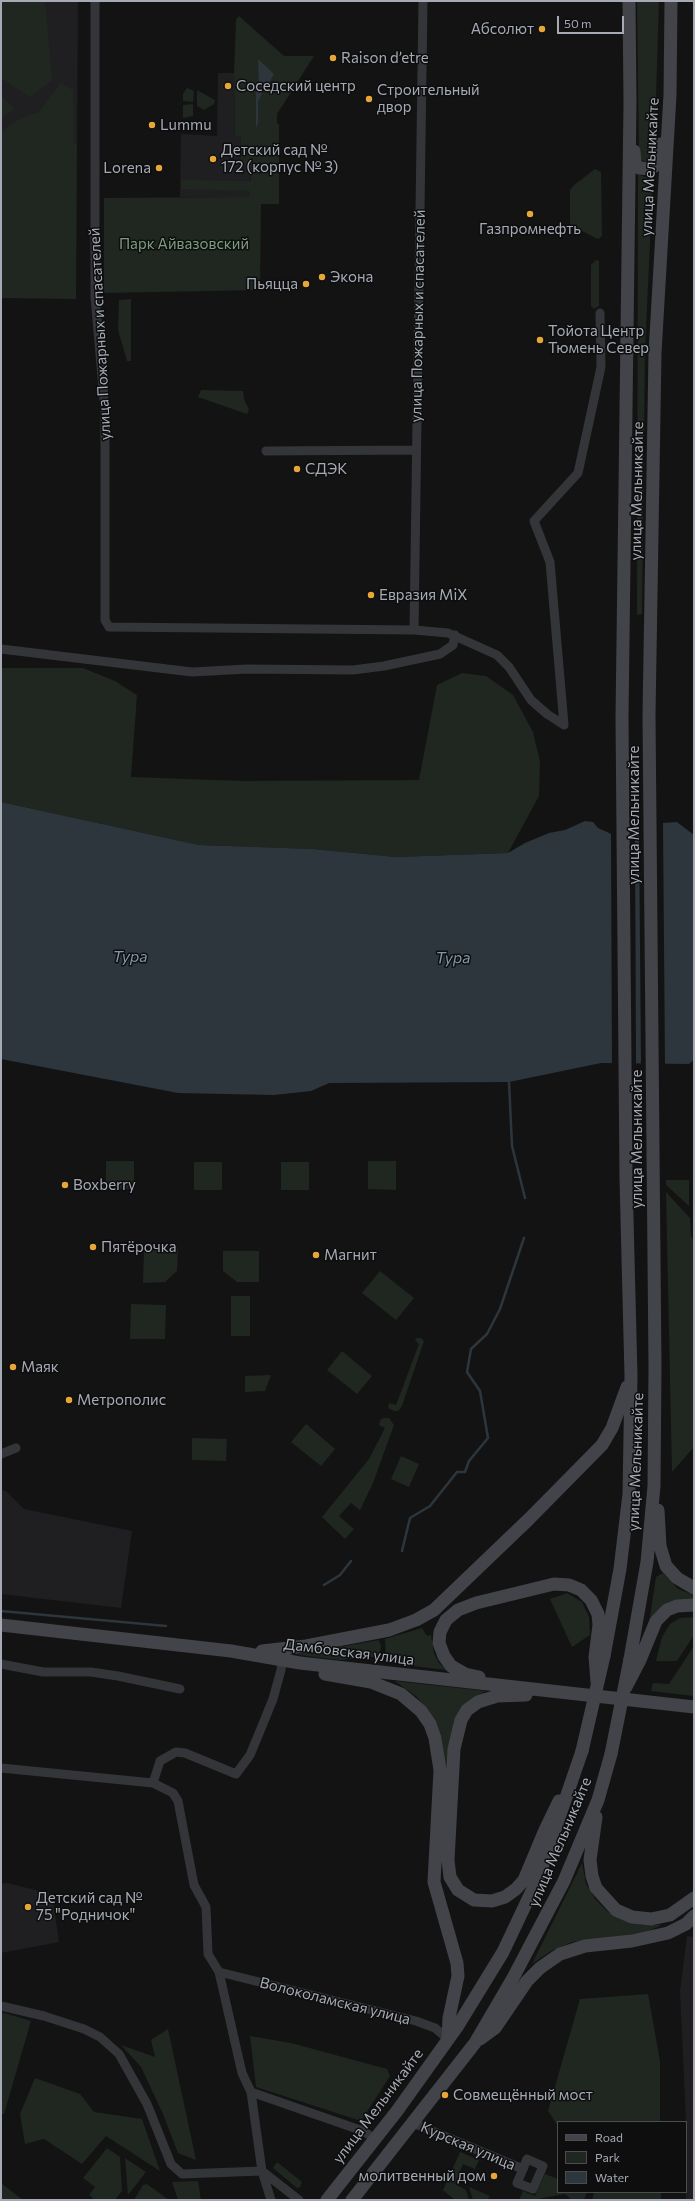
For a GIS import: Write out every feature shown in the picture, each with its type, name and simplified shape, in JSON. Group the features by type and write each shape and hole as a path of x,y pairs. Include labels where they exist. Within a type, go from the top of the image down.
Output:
{"main road":[{"name":"улица Мельникайте","path":"327,2200 360,2160 475,2001 503,1952 526,1905 547,1856 582,1751 597,1688 599,1657 620,1569 629,1494 631,1376 626,1179 622,716 630,102 628,1"},
{"name":"улица Мельникайте","path":"352,2200 475,2043 547,1916 598,1800 611,1754 625,1689 635,1660 647,1562 654,1486 649,715 655,353 670,95 671,1"},
{"path":"630,102 635,123 635,163 639,168 645,170 656,165 659,158 662,118 670,95"},
{"path":"242,1652 279,1651 389,1630 416,1620 447,1599 602,1446 612,1428 631,1376"},
{"path":"654,1486 659,1514 660,1546 666,1566 677,1578 694,1588"},
{"path":"515,1687 465,1674 451,1666 444,1656 439,1643 440,1632 446,1620 458,1610 476,1603 554,1584 569,1585 581,1590 591,1600 598,1614 599,1657"},
{"path":"635,1660 656,1620 667,1610 677,1606 694,1605"},
{"name":"Дамбовская улица","path":"1,1625 242,1652 300,1663 546,1690 691,1708"},
{"path":"300,1663 312,1670 388,1688 410,1700 430,1724 435,1738 440,1770 434,1882 457,1964 458,1976 449,2018 448,2039"},
{"path":"546,1690 532,1694 497,1696 478,1702 467,1710 461,1720 454,1749 448,1860 450,1877 458,1890 474,1900 492,1901 505,1897 516,1889 524,1880 555,1808 573,1781"},
{"path":"598,1800 590,1860 592,1876 596,1888 604,1899 616,1910 632,1917 651,1919 670,1915 694,1898"},
{"path":"475,2043 495,2028 527,1981 540,1968 560,1954 585,1946 632,1941 668,1934 686,1924 694,1916"},
{"path":"360,2160 359,2168 361,2173 368,2174 375,2170"}],"street":[{"name":"улица Пожарных и спасателей","path":"95,1 95,297 105,411 105,620 109,627 123,628 414,630 423,1"},
{"path":"414,630 440,631 455,635 498,655 510,667 531,700 547,714 564,725 550,562 534,521 578,473 601,366 600,313"},
{"path":"266,451 416,450"},
{"path":"1,650 192,672 247,669 353,670 384,666 440,654 453,644 455,635"},
{"path":"1,1454 16,1448"},
{"path":"153,1783 160,1761 176,1752 185,1753 236,1774 250,1755 273,1699 281,1670 282,1660"},
{"path":"1,1664 43,1672 91,1672 180,1689"},
{"path":"1,1768 153,1783 174,1793 178,1801 194,1885 206,1907 208,1954 219,1972 242,2073 252,2092 262,2171 271,2200"},
{"name":"Волоколамская улица","path":"219,1972 416,2021 435,2028 448,2039"},
{"path":"1,2006 44,2016 84,2029 100,2037 119,2054 147,2104 171,2164 182,2174 262,2171 299,2200"},
{"path":"252,2092 363,2131 375,2139"},
{"name":"Курская улица","path":"413,2123 523,2169"}],"shaded area":[{"path":"1,1 78,1 77,144 1,143"},
{"path":"218,73 234,73 235,135 241,135 241,160 251,172 250,197 180,197 181,134 217,136"},
{"path":"1,1490 6,1491 24,1509 132,1531 121,1608 1,1594"},
{"name":"Детский сад № 75 \"Родничок\"","path":"7,1883 52,1894 59,1942 1,1953 1,1884"},
{"path":"687,1936 694,1937 694,2200 686,2200 687,2121 680,1991"}],"green space":[{"path":"1,1 45,1 52,80 30,97 1,78"},
{"path":"637,1 659,1 654,159 646,163 639,158"},
{"name":"Парк Айвазовский","path":"239,16 284,56 314,56 277,114 277,123 279,124 279,204 261,204 260,290 104,293 104,198 250,197 250,191 181,189 181,180 251,181 251,172 241,160 241,136 235,136 234,73 236,20"},
{"path":"61,83 73,90 74,143 77,144 76,299 1,298 1,131 18,120 39,112"},
{"path":"187,88 194,91 193,102 183,101 183,94"},
{"path":"197,90 215,100 214,104 204,110 197,106"},
{"path":"1,96 15,109 1,118"},
{"path":"193,104 193,116 183,118 183,105"},
{"path":"595,169 601,172 602,236 598,239 572,226 570,223 570,190 574,185"},
{"path":"638,174 645,177 653,176 645,352 642,614 637,615"},
{"path":"596,260 599,261 599,306 594,309 591,306 591,265"},
{"path":"131,299 131,361 127,361 118,330 119,300"},
{"path":"201,390 243,391 244,399 249,410 247,414 198,397"},
{"path":"1,668 83,668 115,681 137,695 131,777 244,781 419,780 437,685 462,673 486,676 513,695 533,732 540,762 539,796 508,853 396,857 313,849 199,845 1,802"},
{"path":"106,1161 134,1161 134,1189 106,1189"},
{"path":"368,1161 396,1161 396,1190 368,1189"},
{"path":"194,1162 222,1162 222,1190 194,1190"},
{"path":"281,1162 309,1162 309,1190 281,1190"},
{"path":"666,1180 689,1180 689,1206 666,1185"},
{"path":"666,1192 690,1218 691,1236 694,1242 694,1447 672,1472"},
{"path":"144,1250 178,1250 177,1271 165,1282 143,1283"},
{"path":"223,1251 259,1251 259,1282 237,1282 223,1271"},
{"path":"380,1271 414,1298 396,1320 362,1293"},
{"path":"231,1296 250,1296 250,1336 231,1336"},
{"path":"131,1304 166,1305 165,1339 130,1339"},
{"path":"417,1338 421,1338 424,1341 402,1406 398,1411 394,1411 388,1408 389,1403 396,1405 419,1344 415,1340"},
{"path":"342,1351 372,1376 357,1394 327,1370"},
{"path":"271,1375 265,1391 245,1392 245,1376"},
{"path":"389,1418 394,1425 373,1483 360,1510 351,1503 339,1516 354,1529 345,1539 322,1517 369,1459 385,1428 379,1425 381,1419"},
{"path":"306,1424 335,1449 321,1466 291,1442"},
{"path":"192,1438 227,1439 226,1461 192,1460"},
{"path":"401,1456 419,1464 409,1487 391,1479"},
{"path":"663,1573 678,1589 694,1595 694,1599 667,1604 650,1617 656,1577"},
{"path":"567,1593 582,1602 589,1617 590,1635 572,1647 550,1599"},
{"path":"694,1617 694,1635 677,1661 656,1661 662,1637 670,1624 680,1618"},
{"path":"422,1628 427,1636 431,1635 434,1653 439,1663 446,1670 405,1665 386,1658 385,1639"},
{"path":"379,1640 381,1646 379,1658 358,1655 357,1658 340,1660 299,1655 299,1654"},
{"path":"694,1646 694,1696 651,1691 653,1683 669,1684"},
{"path":"395,1681 486,1691 471,1700 448,1773 445,1772 442,1739 436,1722 417,1697"},
{"path":"582,1863 586,1884 595,1899 608,1912 626,1921 642,1925 662,1925 644,1933 572,1942 551,1951 532,1964"},
{"path":"648,1994 660,2061 660,2121 557,2121 557,2124 548,2111 580,1999"},
{"path":"1,2012 31,2021 4,2114 1,2114"},
{"path":"168,2029 196,2160 178,2153 163,2114 141,2067 121,2045 155,2057 151,2040"},
{"path":"250,2036 291,2043 387,2069 390,2076 361,2121 256,2087"},
{"path":"35,2078 80,2094 94,2112 142,2119 160,2171 106,2136 82,2164 44,2139 25,2144 20,2114"},
{"path":"107,2148 120,2157 122,2191 115,2200 95,2200 89,2195 95,2187 83,2178"},
{"path":"460,2152 479,2160 475,2169 463,2164 455,2184 466,2190 469,2200 455,2200 443,2190"},
{"path":"125,2158 146,2172 128,2195"},
{"path":"277,2162 302,2182 300,2187 297,2188 273,2168"},
{"path":"545,2174 557,2179 557,2193 587,2193 584,2200 572,2200 565,2194 532,2200 519,2200 523,2191 535,2196"},
{"path":"198,2181 201,2200 178,2200 172,2182"},
{"path":"1,2183 23,2200 1,2200"},
{"path":"147,2184 169,2200 134,2200 143,2185"},
{"path":"469,2187 490,2196 487,2200 473,2200"},
{"path":"594,2193 661,2193 661,2200 592,2200"}],"water":[{"path":"258,59 274,74 265,90 259,84"},
{"path":"256,87 262,93 258,102 258,123 256,128"},
{"name":"Тура","path":"1,802 199,845 313,849 396,857 508,853 525,843 549,833 565,830 585,821 593,822 598,828 618,837 629,834 645,824 677,822 694,835 694,1060 689,1064 601,1063 509,1082 329,1083 311,1091 274,1095 178,1093 1,1059"}],"pier":[{"path":"663,821 665,1065 641,1065 639,826 645,822"},
{"path":"635,829 636,1065 612,1065 611,833 618,835"}],"waterway":[{"path":"509,1082 512,1146 525,1198"},
{"path":"402,1551 410,1518 430,1506 457,1472 465,1472 469,1461 488,1438 480,1391 467,1372 471,1349 487,1334 500,1309 524,1238"},
{"path":"324,1585 340,1575 351,1561"},
{"path":"1,1611 166,1626"}],"place":[{"name":"Абсолют","path":"542,29"},
{"name":"Raison d’etre","path":"333,58"},
{"name":"Соседский центр","path":"228,86"},
{"name":"Строительный двор","path":"369,99"},
{"name":"Lummu","path":"152,125"},
{"name":"Детский сад № 172 (корпус № 3)","path":"213,159"},
{"name":"Lorena","path":"159,168"},
{"name":"Газпромнефть","path":"530,214"},
{"name":"Экона","path":"322,277"},
{"name":"Пьяцца","path":"306,284"},
{"name":"Тойота Центр Тюмень Север","path":"540,340"},
{"name":"СДЭК","path":"297,469"},
{"name":"Евразия MiX","path":"371,595"},
{"name":"Boxberry","path":"65,1185"},
{"name":"Пятёрочка","path":"93,1247"},
{"name":"Магнит","path":"316,1255"},
{"name":"Маяк","path":"13,1367"},
{"name":"Метрополис","path":"69,1400"},
{"name":"Детский сад № 75 \"Родничок\"","path":"28,1907"},
{"name":"Совмещённый мост","path":"445,2095"},
{"name":"молитвенный дом","path":"494,2176"}]}
